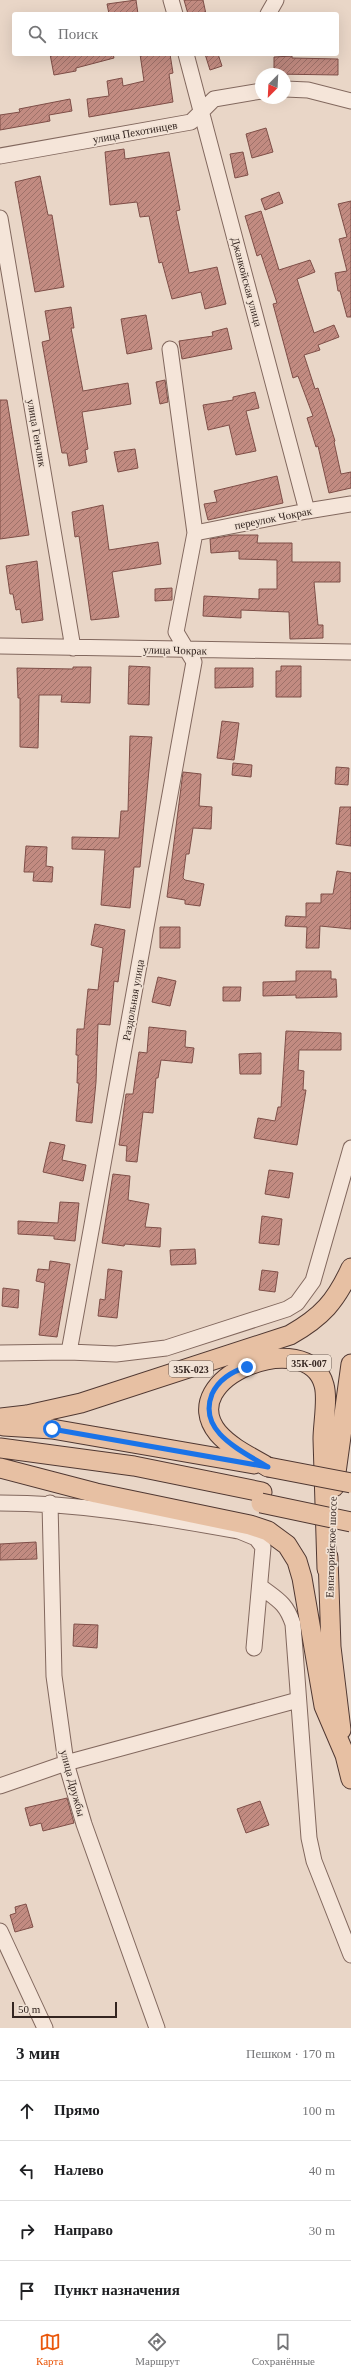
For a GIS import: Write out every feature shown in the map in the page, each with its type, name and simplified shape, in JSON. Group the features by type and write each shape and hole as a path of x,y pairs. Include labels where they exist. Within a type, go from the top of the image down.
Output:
{"main road":[{"name":"35К-023","path":"0,1418 27,1415 81,1403 290,1335 310,1324 333,1301 351,1268"},
{"name":"35К-007","path":"268,1467 231,1445 218,1432 211,1421 210,1401 214,1389 232,1372 260,1362 287,1357 298,1359 308,1363 319,1372 325,1386 323,1438 327,1569"},
{"name":"Евпаторийское шоссе","path":"345,1754 331,1647 327,1569 332,1500 351,1364"},
{"path":"0,1426 52,1429 351,1483"},
{"path":"0,1448 134,1466 262,1497 351,1522"},
{"path":"0,1459 133,1477 351,1511"},
{"path":"0,1468 96,1493 250,1525 280,1538 297,1561 302,1578 324,1706 345,1754 351,1780"}],"street":[{"path":"171,0 174,12"},
{"name":"Джанкойская улица","path":"187,56 307,511"},
{"path":"291,89 308,90 351,101"},
{"name":"улица Пехотинцев","path":"0,156 191,122 214,98 255,92"},
{"name":"улица Генчлик","path":"0,218 73,648"},
{"name":"Раздольная улица","path":"70,1352 194,662 176,632 195,533 170,348"},
{"name":"переулок Чокрак","path":"195,533 351,504"},
{"name":"улица Чокрак","path":"0,646 351,652"},
{"path":"0,1353 70,1352 116,1354 166,1348 287,1309 298,1303 313,1281 351,1148"},
{"path":"0,1503 50,1503 164,1518 250,1535 261,1542 264,1548 254,1648"},
{"name":"улица Дружбы","path":"50,1503 54,1676 66,1763 84,1824 157,2028"},
{"path":"261,1587 282,1602 289,1611 293,1624 309,1838 314,1861 351,1955"},
{"path":"0,1786 66,1763 298,1700"},
{"path":"0,1931 45,2028"}],"building":[{"path":"136,0 138,12 109,12 107,4"},
{"path":"184,0 203,0 206,12 187,12"},
{"path":"50,56 114,56 114,58 76,68 76,71 54,75"},
{"path":"140,56 170,56 173,73 169,74 173,102 89,117 87,99 109,96 107,81 122,78 123,86 144,81"},
{"path":"206,56 219,56 222,66 210,70"},
{"path":"292,56 292,58 338,59 338,75 291,74 291,68 274,68 274,57"},
{"path":"70,99 72,111 49,115 50,121 0,130 0,115 20,112 19,109"},
{"path":"266,128 273,152 252,158 246,134"},
{"path":"124,149 125,159 169,152 180,210 176,211 189,273 217,267 226,304 205,309 201,292 172,299 162,262 159,263 149,216 140,217 137,202 110,205 105,152"},
{"path":"243,152 248,175 235,178 230,154"},
{"path":"40,176 48,215 52,215 64,287 35,292 15,182"},
{"path":"279,192 283,203 265,210 261,199"},
{"path":"351,201 351,317 347,317 340,291 338,291 335,273 347,271 339,239 347,237 338,204"},
{"path":"261,211 279,270 310,260 315,272 297,279 314,333 334,325 339,337 318,345 320,350 304,355 315,389 318,388 335,441 341,474 351,472 351,488 329,493 318,446 316,447 307,418 313,416 298,376 293,378 273,304 277,303 261,254 257,256 245,216"},
{"path":"71,307 74,328 71,328 83,391 128,383 131,404 82,412 88,449 85,450 87,462 69,466 67,453 62,453 42,342 50,340 45,311"},
{"path":"146,315 152,349 127,354 121,319"},
{"path":"227,328 232,349 182,359 179,341 213,336 212,332"},
{"path":"165,380 168,402 160,404 156,382"},
{"path":"255,392 259,408 246,411 256,451 236,455 229,425 208,430 203,405 233,400 233,397"},
{"path":"0,400 7,400 29,535 0,539"},
{"path":"135,449 138,468 118,472 114,452"},
{"path":"277,476 283,503 208,520 204,504 217,502 214,491"},
{"path":"103,505 109,550 158,542 161,564 112,572 119,617 91,620 79,536 75,537 72,512"},
{"path":"233,535 258,535 257,543 292,543 292,562 340,562 340,582 314,582 318,625 323,625 323,638 290,639 289,612 241,610 241,618 203,616 204,596 259,599 259,589 277,589 277,560 239,559 239,551 211,553 210,539"},
{"path":"37,561 43,620 22,623 20,609 16,610 13,594 10,594 6,566"},
{"path":"172,588 172,600 155,601 155,589"},
{"path":"129,666 150,667 149,705 128,704"},
{"path":"281,666 301,666 301,697 276,697 276,671 281,671"},
{"path":"73,667 91,667 90,703 61,702 62,695 39,695 38,748 20,747 20,698 18,698 17,668 73,669"},
{"path":"215,668 253,668 253,687 215,688"},
{"path":"222,721 239,723 234,760 217,758"},
{"path":"130,736 152,737 140,867 134,867 130,908 101,905 105,850 72,849 72,837 119,838 121,811 128,811"},
{"path":"233,763 252,765 251,777 232,775"},
{"path":"336,767 349,768 348,785 335,784"},
{"path":"183,772 201,774 199,806 212,807 211,829 193,828 189,854 186,854 183,878 185,880 204,884 200,906 185,904 185,900 167,897"},
{"path":"340,807 351,807 351,846 336,844"},
{"path":"26,846 47,847 46,866 53,867 52,882 33,881 34,872 24,872"},
{"path":"337,871 351,873 351,929 320,926 319,948 306,948 307,927 285,926 286,916 306,917 306,903 321,903 321,894 333,894"},
{"path":"95,924 125,930 118,982 114,981 110,1025 98,1024 96,1082 92,1123 76,1121 79,1083 77,1083 78,1055 76,1055 77,1029 84,1029 88,989 98,990 103,948 91,945"},
{"path":"160,927 180,927 180,948 160,948"},
{"path":"296,971 331,971 331,979 336,979 337,997 296,998 296,995 263,996 263,982 296,981"},
{"path":"158,977 176,981 170,1006 152,1002"},
{"path":"223,987 241,987 240,1001 223,1001"},
{"path":"149,1027 186,1031 185,1047 194,1048 192,1063 161,1060 158,1078 156,1078 153,1113 143,1112 137,1162 126,1161 127,1146 119,1145 126,1094 133,1094 139,1052 147,1053"},
{"path":"286,1031 341,1033 341,1050 299,1050 298,1070 304,1071 303,1090 306,1090 297,1145 254,1138 258,1118 275,1121 278,1107 281,1107"},
{"path":"261,1053 261,1074 240,1074 239,1054"},
{"path":"50,1142 65,1145 62,1160 86,1165 83,1181 43,1172"},
{"path":"269,1170 293,1173 289,1198 265,1194"},
{"path":"113,1174 130,1176 128,1200 149,1204 145,1227 161,1228 160,1247 125,1244 124,1246 102,1243"},
{"path":"60,1202 79,1203 75,1241 54,1239 54,1236 18,1234 18,1221 58,1223"},
{"path":"262,1216 282,1219 279,1245 259,1243"},
{"path":"195,1249 196,1264 171,1265 170,1250"},
{"path":"50,1261 70,1264 57,1337 39,1335 45,1283 36,1281 38,1269 49,1270"},
{"path":"108,1269 122,1271 117,1318 98,1316 100,1299 105,1300"},
{"path":"262,1270 278,1272 275,1292 259,1290"},
{"path":"3,1288 19,1290 18,1308 2,1306"},
{"path":"36,1542 37,1559 0,1560 0,1544"},
{"path":"74,1624 98,1625 97,1648 73,1646"},
{"path":"67,1798 74,1823 43,1831 41,1823 30,1826 25,1808"},
{"path":"260,1801 269,1825 246,1833 237,1809"},
{"path":"26,1904 33,1927 15,1932 10,1915 16,1913 15,1907"}],"route":[{"path":"52,1429 268,1467 231,1445 218,1432 211,1421 209,1410 214,1389 232,1372 247,1367"}]}
